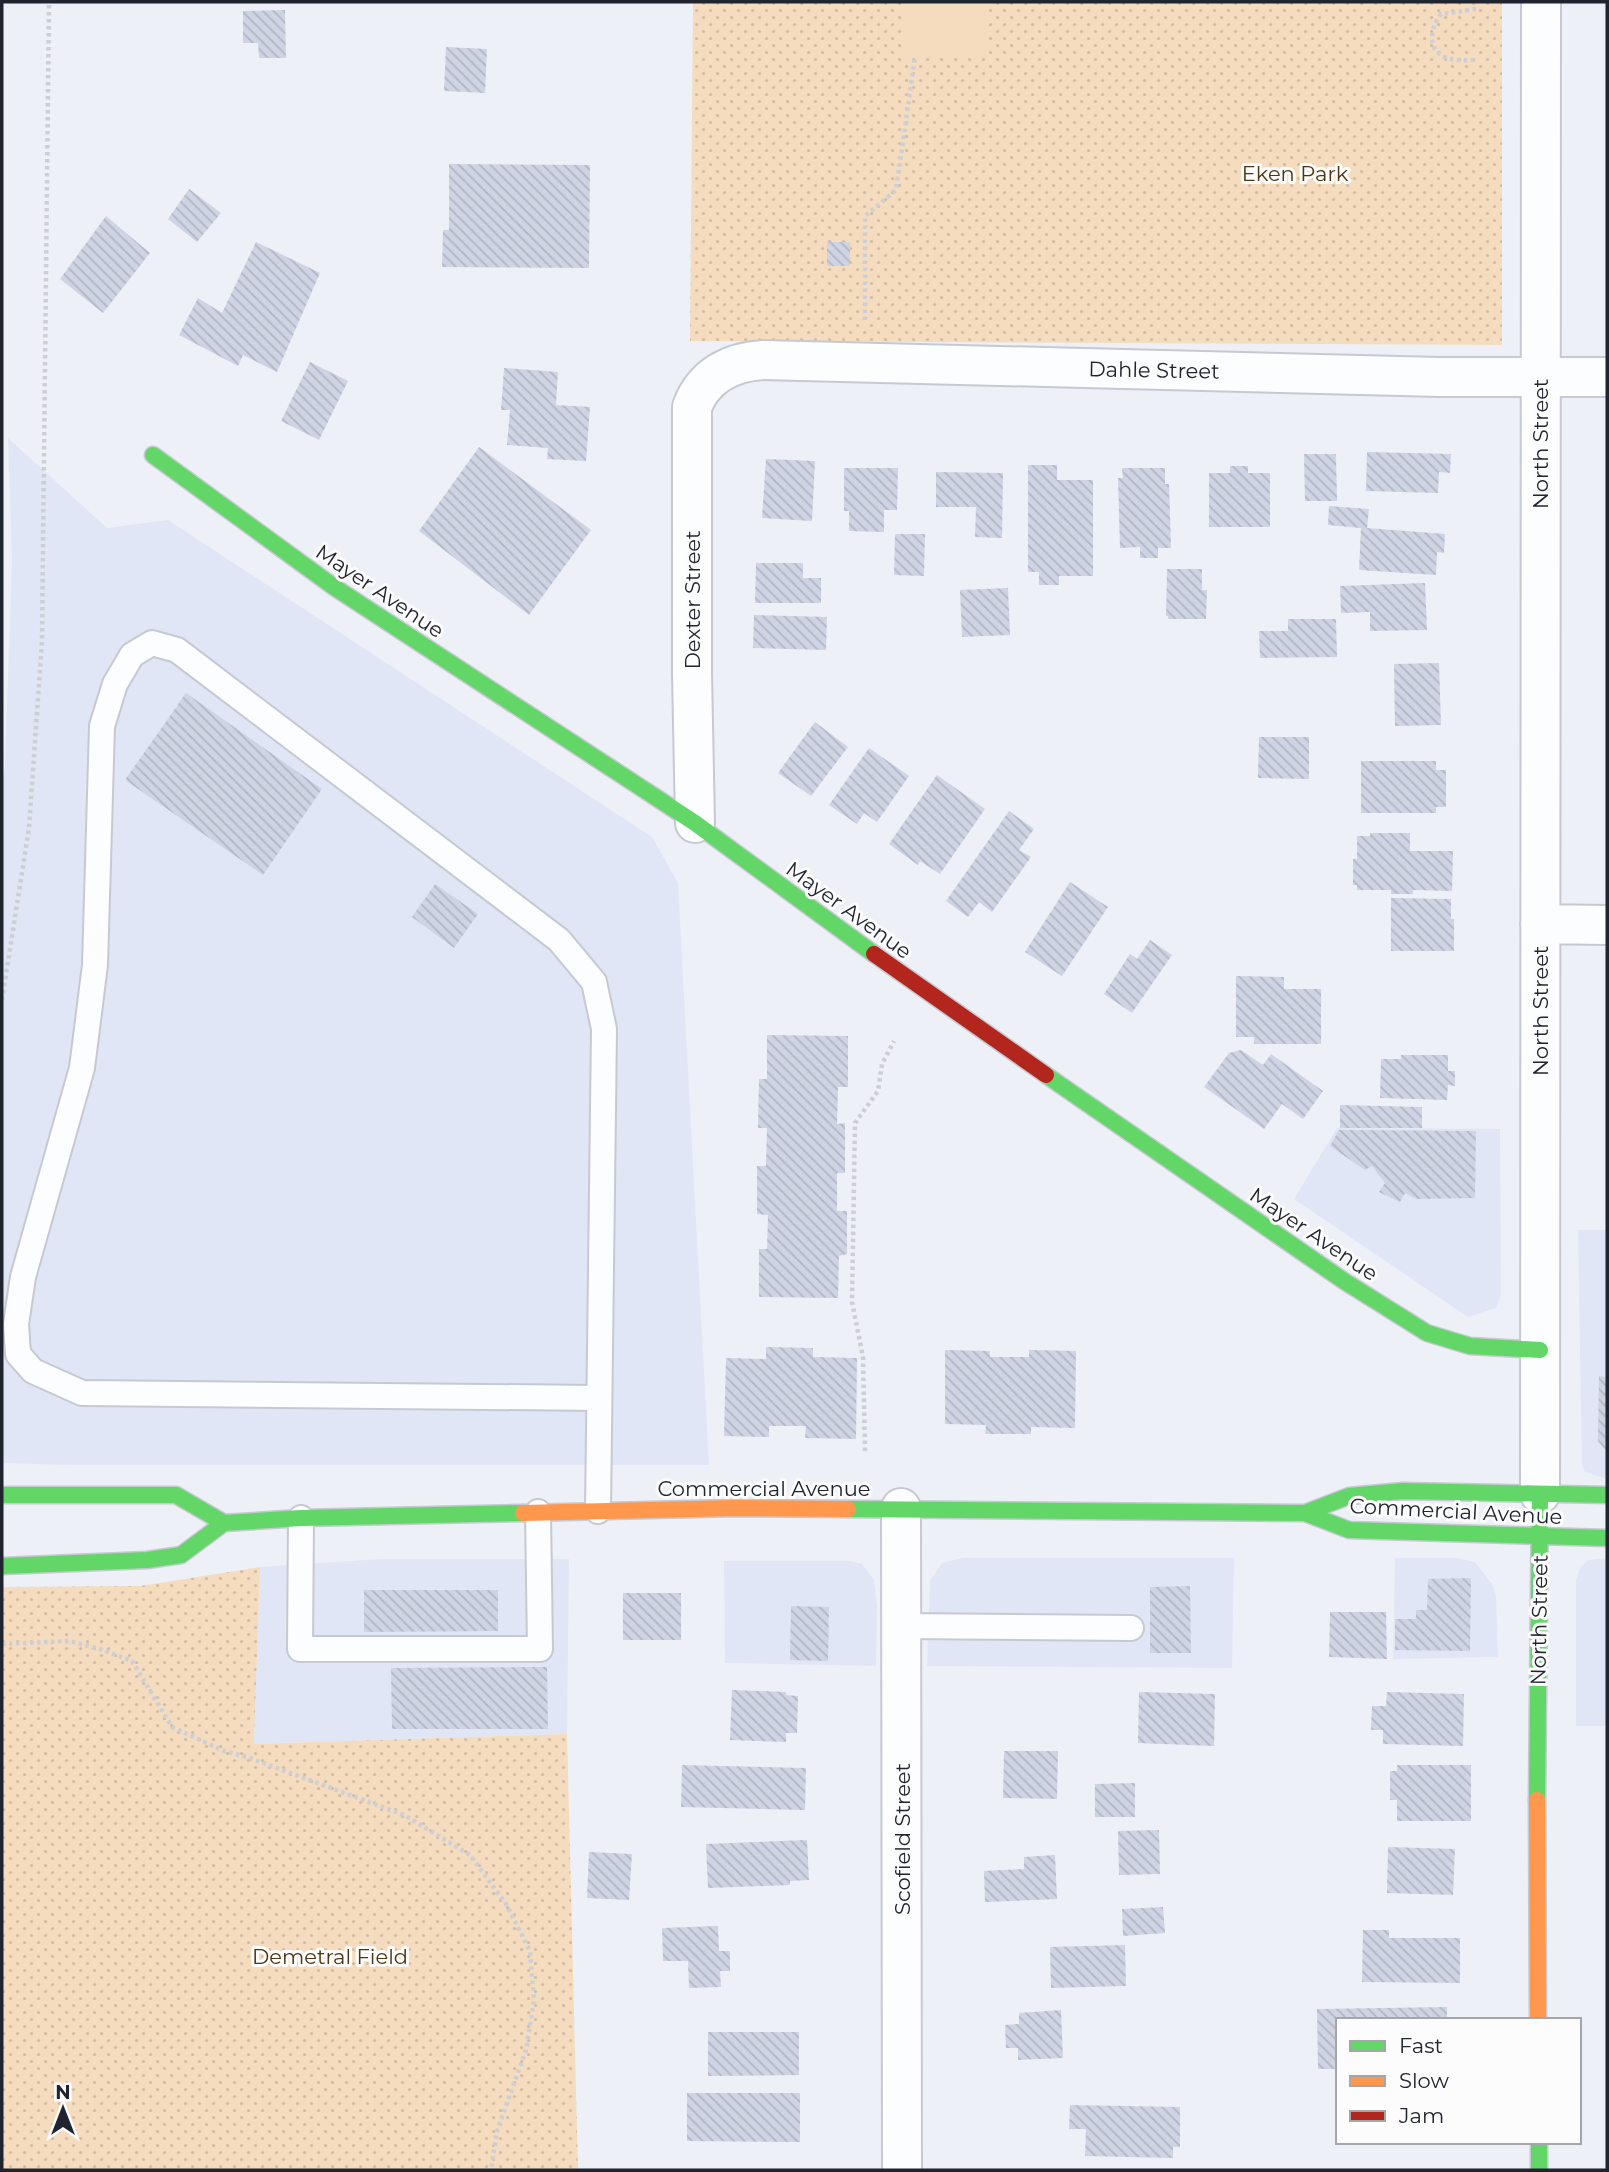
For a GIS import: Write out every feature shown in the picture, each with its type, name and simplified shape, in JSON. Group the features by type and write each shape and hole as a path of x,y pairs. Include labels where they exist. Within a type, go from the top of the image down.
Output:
{"street":[{"name":"North Street","path":"1538,2018 1541,2"},
{"name":"Dahle Street","path":"707,382 736,364 763,360 1426,377 1607,377"},
{"name":"Dexter Street","path":"695,823 691,415 697,393 707,382"},
{"name":"Mayer Avenue","path":"153,455 334,587 695,823 916,985 1344,1281 1427,1333 1470,1346 1540,1350"},
{"path":"1540,924 1607,925"},
{"name":"Commercial Avenue","path":"1305,1513 1349,1496 1403,1491 1607,1495"},
{"path":"2,1496 176,1495 224,1523 181,1555 147,1560 2,1566"},
{"name":"Commercial Avenue","path":"224,1523 301,1518 538,1512 901,1508 1305,1513 1349,1530 1607,1538"},
{"name":"Scofield Street","path":"901,1508 902,2170"},
{"path":"1539,2144 1539,2170"}],"lane":[{"path":"598,1511 604,1029 594,982 559,940 177,650 152,643 132,654 115,684 102,726 95,965 82,1068 23,1277 16,1324 18,1354 33,1371 82,1393 599,1398"},
{"path":"301,1518 300,1649 540,1649 538,1512"},
{"path":"901,1626 1131,1628"}],"path":[{"path":"2,1000 29,828 42,640 49,2"},
{"path":"1476,9 1441,14 1433,24 1432,37 1434,48 1444,57 1476,60"},
{"path":"865,320 865,216 896,190 915,57"},
{"path":"865,1451 863,1357 852,1302 855,1123 878,1091 882,1064 894,1041"},
{"path":"2,1644 69,1641 132,1661 172,1727 224,1751 404,1815 470,1855 506,1904 530,1951 534,2001 526,2050 497,2131 491,2170"}],"shaded area":[{"path":"8,438 107,528 168,520 652,837 678,883 709,1465 2,1463 2,786 12,560"},
{"path":"1337,1128 1500,1129 1501,1294 1496,1308 1468,1317 1294,1199"},
{"path":"1578,1230 1607,1230 1607,1479 1585,1472 1582,1466"},
{"path":"963,1558 1234,1558 1232,1668 927,1666 930,1581 942,1563"},
{"path":"1395,1558 1457,1558 1475,1562 1492,1584 1496,1595 1498,1657 1393,1659"},
{"path":"1607,1558 1607,1726 1576,1726 1576,1579 1582,1565 1589,1560"},
{"path":"382,1559 569,1559 567,1734 254,1744 260,1567"},
{"path":"724,1561 849,1561 862,1564 874,1580 877,1606 876,1666 725,1663"}],"green space":[{"name":"Eken Park","path":"693,2 1502,2 1502,345 690,341"},
{"path":"905,2 986,2 986,58 904,57"},
{"name":"Demetral Field","path":"260,1567 254,1744 567,1734 578,2170 2,2170 2,1587 140,1586"}],"building":[{"path":"285,10 286,58 259,58 258,43 243,43 243,11"},
{"path":"446,47 487,49 485,93 444,91"},
{"path":"449,164 590,165 589,268 442,267 443,230 449,230"},
{"path":"189,189 221,213 197,242 168,219"},
{"path":"106,216 150,253 103,313 60,279"},
{"path":"256,242 320,273 277,372 243,355 238,366 179,335 198,298 222,313"},
{"path":"827,242 850,242 850,266 827,266"},
{"path":"310,362 348,381 319,440 281,421"},
{"path":"504,368 558,372 556,405 590,407 586,461 547,459 548,448 507,445 510,410 501,410"},
{"path":"479,447 591,530 529,615 419,531"},
{"path":"1367,452 1451,454 1450,473 1439,472 1438,493 1366,491"},
{"path":"1304,454 1336,454 1337,501 1305,501"},
{"path":"766,459 815,461 812,521 762,518"},
{"path":"1028,465 1057,465 1057,480 1093,480 1093,576 1059,576 1059,585 1039,585 1039,572 1028,572"},
{"path":"1230,466 1248,466 1248,473 1270,473 1270,527 1209,527 1209,473 1230,473"},
{"path":"844,468 898,468 897,510 884,510 884,532 849,531 849,511 844,511"},
{"path":"1122,468 1165,468 1165,484 1169,484 1171,548 1158,548 1158,558 1140,558 1140,547 1120,548 1118,478 1123,478"},
{"path":"936,472 1003,473 1002,538 975,537 976,507 936,507"},
{"path":"1329,506 1369,509 1367,528 1445,534 1444,553 1437,552 1436,575 1359,570 1361,528 1328,525"},
{"path":"895,534 925,534 924,576 894,575"},
{"path":"756,563 803,563 803,578 821,578 821,603 755,603"},
{"path":"1167,569 1202,569 1202,590 1207,590 1206,619 1168,619"},
{"path":"1425,583 1427,630 1370,631 1370,612 1341,613 1340,586"},
{"path":"1008,588 1010,635 962,637 960,590"},
{"path":"754,615 827,617 826,650 753,648"},
{"path":"1288,619 1336,619 1337,657 1260,658 1259,631 1288,631"},
{"path":"1439,663 1441,725 1395,726 1394,664"},
{"path":"186,693 322,789 263,875 125,780"},
{"path":"815,722 848,747 811,796 778,773"},
{"path":"1259,737 1309,737 1309,779 1258,778"},
{"path":"869,748 909,776 877,822 864,813 857,824 829,805"},
{"path":"1361,761 1436,761 1436,770 1446,770 1446,807 1436,807 1436,813 1361,813"},
{"path":"937,775 985,809 940,874 920,861 918,865 889,844"},
{"path":"1009,811 1034,829 1019,850 1031,857 992,912 979,902 968,917 946,901"},
{"path":"1370,833 1410,833 1410,851 1453,851 1452,891 1413,890 1413,894 1391,894 1391,890 1357,890 1357,885 1353,885 1353,859 1357,859 1357,836 1370,836"},
{"path":"1070,882 1108,907 1062,976 1025,952"},
{"path":"435,884 478,914 454,948 412,917"},
{"path":"1391,898 1451,899 1454,951 1391,951"},
{"path":"1150,940 1172,955 1132,1013 1104,994 1130,954 1137,959"},
{"path":"1236,976 1284,977 1284,989 1321,989 1321,1044 1254,1044 1254,1037 1236,1037"},
{"path":"767,1035 848,1036 848,1087 838,1087 837,1124 845,1123 845,1173 837,1173 837,1211 847,1211 847,1254 839,1256 838,1298 759,1297 759,1249 767,1249 768,1215 757,1214 757,1166 766,1166 767,1128 758,1128 759,1079 767,1079"},
{"path":"1241,1050 1263,1065 1271,1054 1323,1091 1303,1119 1282,1104 1264,1129 1204,1087 1229,1053"},
{"path":"1401,1055 1448,1055 1448,1071 1455,1071 1455,1086 1448,1085 1447,1100 1380,1098 1381,1059 1401,1059"},
{"path":"1340,1105 1422,1107 1422,1128 1340,1128"},
{"path":"1339,1130 1476,1131 1475,1198 1417,1199 1405,1193 1400,1202 1379,1192 1385,1183 1372,1166 1365,1170 1330,1146"},
{"path":"766,1347 813,1348 813,1357 857,1358 856,1439 805,1438 806,1426 769,1426 769,1437 724,1436 726,1358 766,1359"},
{"path":"945,1350 990,1351 990,1357 1029,1357 1029,1350 1076,1351 1075,1428 1031,1427 1031,1434 985,1434 986,1425 945,1424"},
{"path":"1599,1376 1607,1377 1607,1452 1598,1441"},
{"path":"1471,1578 1470,1651 1395,1650 1395,1619 1416,1619 1416,1610 1427,1610 1428,1579"},
{"path":"1190,1586 1191,1653 1150,1653 1150,1587"},
{"path":"364,1590 498,1590 498,1631 364,1632"},
{"path":"623,1593 681,1593 681,1640 623,1640"},
{"path":"791,1606 829,1607 828,1661 790,1660"},
{"path":"1330,1612 1386,1612 1387,1659 1329,1657"},
{"path":"547,1667 548,1729 392,1729 391,1668"},
{"path":"732,1690 786,1692 786,1695 798,1696 797,1733 786,1733 786,1742 730,1740"},
{"path":"1139,1692 1215,1694 1214,1746 1138,1743"},
{"path":"1387,1692 1464,1694 1463,1746 1383,1744 1383,1730 1371,1730 1372,1706 1386,1706"},
{"path":"1004,1751 1058,1751 1057,1799 1003,1798"},
{"path":"682,1765 806,1768 805,1810 681,1807"},
{"path":"1397,1765 1471,1765 1471,1821 1397,1821 1397,1800 1390,1800 1390,1771 1397,1771"},
{"path":"1135,1783 1135,1817 1095,1817 1095,1784"},
{"path":"1159,1830 1160,1874 1119,1875 1118,1831"},
{"path":"807,1840 809,1880 790,1881 790,1885 708,1888 706,1844"},
{"path":"1388,1847 1455,1849 1453,1895 1387,1893"},
{"path":"589,1852 632,1854 629,1900 587,1898"},
{"path":"1055,1855 1057,1899 985,1902 984,1871 1024,1869 1024,1857"},
{"path":"1163,1907 1165,1933 1123,1936 1122,1909"},
{"path":"718,1926 719,1951 730,1951 730,1971 720,1971 721,1987 689,1988 688,1961 663,1961 662,1928"},
{"path":"1363,1930 1389,1930 1389,1938 1460,1938 1460,1983 1362,1982"},
{"path":"1125,1945 1126,1986 1051,1988 1050,1947"},
{"path":"1447,2007 1447,2018 1336,2018 1336,2069 1318,2069 1317,2009"},
{"path":"1061,2010 1063,2058 1018,2060 1018,2048 1006,2048 1005,2025 1019,2024 1019,2013"},
{"path":"708,2032 799,2032 799,2075 708,2076"},
{"path":"687,2093 800,2093 800,2142 687,2141"},
{"path":"1070,2105 1180,2107 1180,2147 1173,2147 1173,2158 1085,2156 1086,2129 1069,2129"}],"traffic: fast":[{"path":"153,455 334,587 695,823 874,954"},
{"path":"1046,1075 1344,1281 1427,1333 1470,1346 1540,1350"},
{"path":"848,1509 1305,1513 1349,1496 1403,1491 1607,1495"},
{"path":"1537,1800 1540,1494"},
{"path":"2,1495 176,1495 224,1523"},
{"path":"2,1566 147,1560 181,1555 224,1523 301,1518 523,1513"},
{"path":"1305,1513 1349,1530 1607,1538"},
{"path":"1539,2144 1539,2170"}],"traffic: slow":[{"path":"523,1513 736,1508 848,1509"},
{"path":"1537,1800 1538,2018"}],"traffic: jam":[{"path":"874,954 1046,1075"}]}
